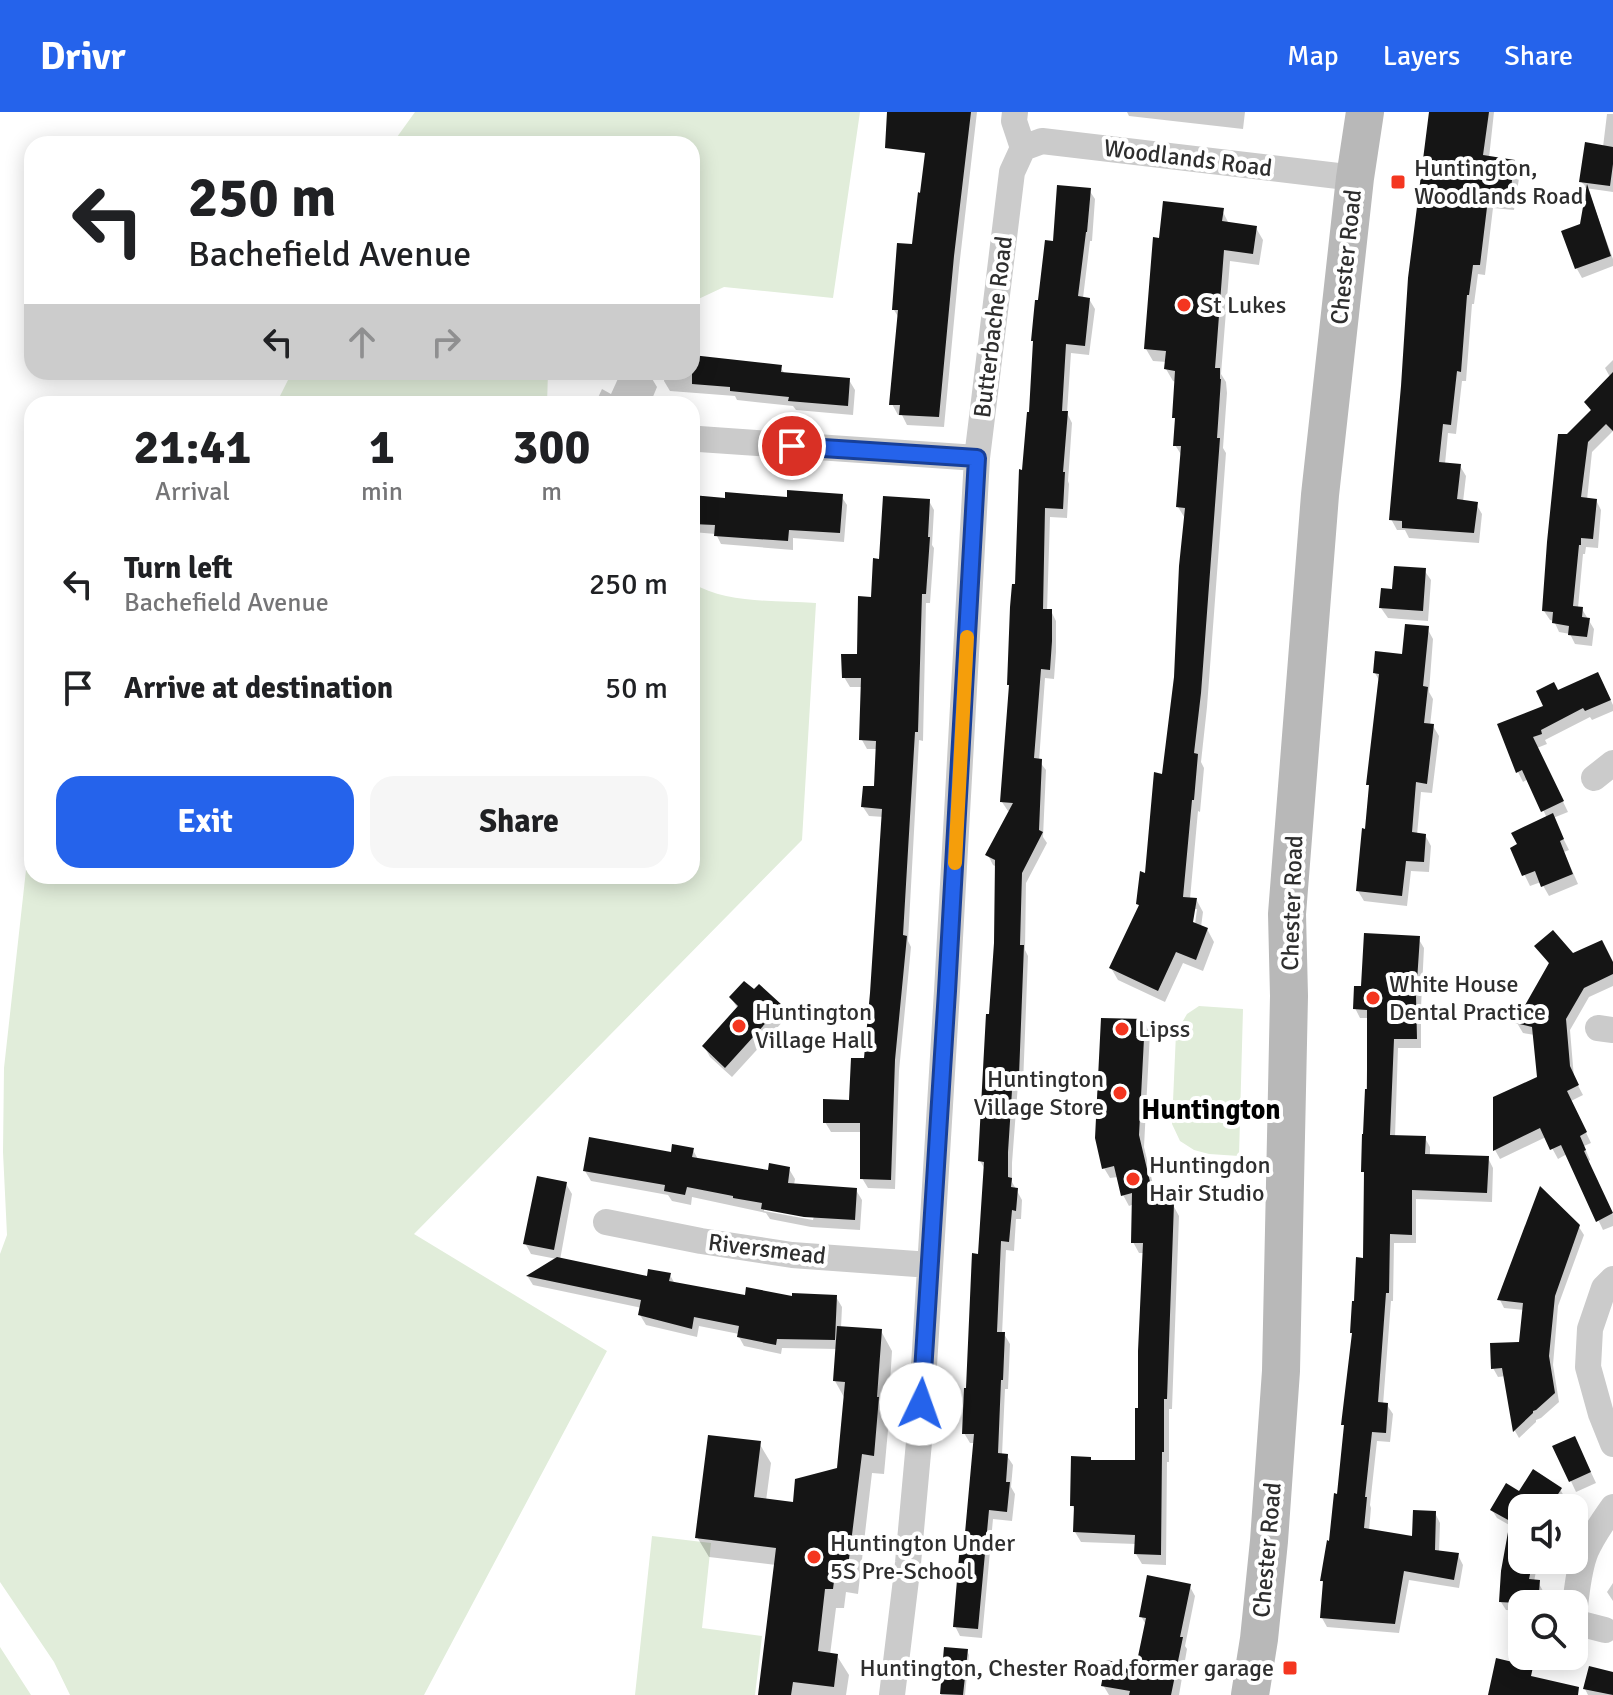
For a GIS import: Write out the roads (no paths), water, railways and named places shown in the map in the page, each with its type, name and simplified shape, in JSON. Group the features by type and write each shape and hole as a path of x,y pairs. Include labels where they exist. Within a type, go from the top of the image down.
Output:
{"main road":[{"name":"Chester Road","path":"1250,1695 1269,1541 1281,1371 1289,996 1287,914 1320,495 1365,112"}],"street":[{"path":"1015,112 1014,121 1023,148"},
{"name":"Woodlands Road","path":"1023,148 1042,141 1355,178"},
{"name":"Butterbache Road","path":"892,1695 920,1431 977,458 1012,172 1023,148"},
{"path":"700,439 977,458"},
{"name":"Riversmead","path":"606,1222 792,1255 930,1265"},
{"path":"1613,1279 1604,1288 1590,1329 1588,1367 1613,1444"},
{"path":"1578,1590 1586,1552 1613,1507"},
{"path":"1588,1626 1605,1630"}],"place":[{"name":"Huntington, Woodlands Road","path":"1398,182"},
{"name":"St Lukes","path":"1184,305"},
{"name":"White House Dental Practice","path":"1373,998"},
{"name":"Huntington Village Hall","path":"739,1026"},
{"name":"Lipss","path":"1122,1029"},
{"name":"Huntington Village Store","path":"1120,1093"},
{"name":"Huntingdon Hair Studio","path":"1133,1179"},
{"name":"Huntington Under 5S Pre-School","path":"814,1557"},
{"name":"Huntington, Chester Road former garage","path":"1290,1668"}],"district":[{"name":"Huntington","path":"1211,1109"}]}
